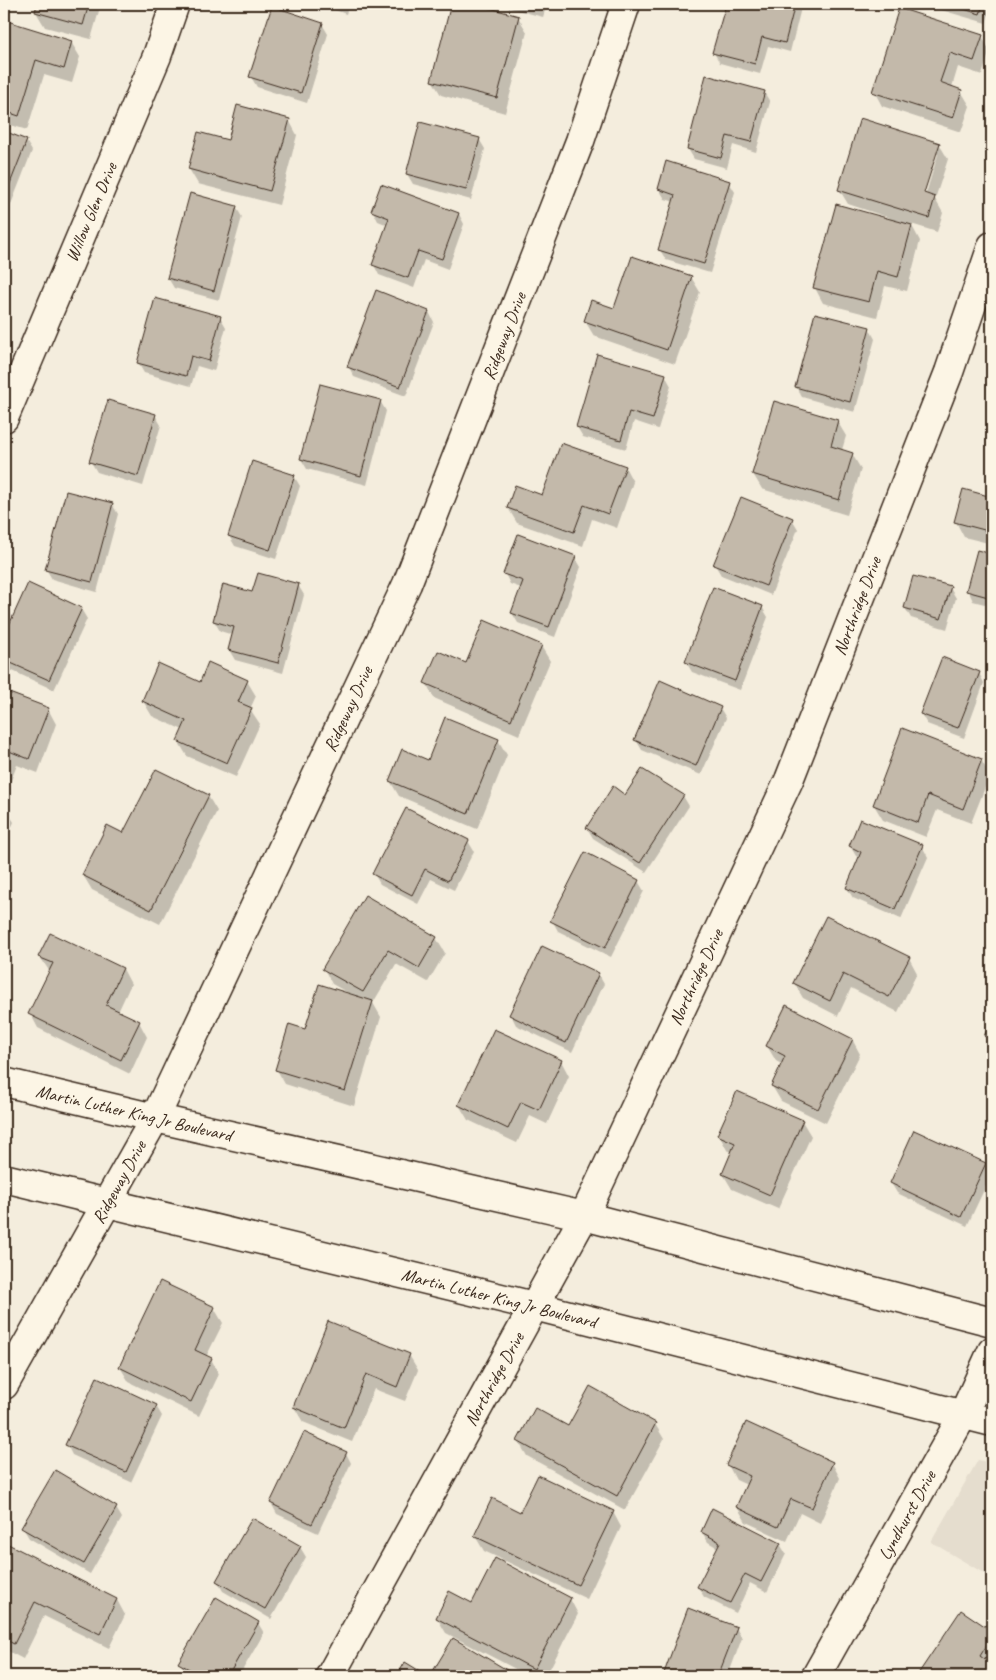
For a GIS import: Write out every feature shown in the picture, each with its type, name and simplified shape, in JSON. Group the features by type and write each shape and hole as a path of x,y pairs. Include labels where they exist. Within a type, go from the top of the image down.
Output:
{"street":[{"name":"Willow Glen Drive","path":"4,418 157,56 174,4"},
{"name":"Ridgeway Drive","path":"4,1385 155,1118 407,584 580,141 626,4"},
{"name":"Northridge Drive","path":"330,1676 584,1216 790,780 949,372 992,246"},
{"name":"Martin Luther King Jr Boulevard","path":"4,1082 584,1216 992,1322"},
{"name":"Martin Luther King Jr Boulevard","path":"4,1178 534,1306 992,1422"},
{"name":"Lyndhurst Drive","path":"816,1676 963,1415 992,1351"}],"shaded area":[{"path":"978,1460 992,1463 992,1578 931,1542"}],"building":[{"path":"37,4 89,4 83,25 35,12"},
{"path":"451,4 475,4 519,16 497,98 431,81"},
{"path":"726,4 795,4 785,43 762,37 755,64 712,53"},
{"path":"947,4 983,4 980,14"},
{"path":"272,6 323,23 301,93 249,77"},
{"path":"899,8 983,35 974,61 950,53 940,82 962,90 953,118 872,92"},
{"path":"4,20 72,41 64,69 36,60 19,116 4,111"},
{"path":"706,75 765,91 751,142 727,136 721,158 687,149"},
{"path":"237,105 290,119 270,191 188,169 198,132 228,140"},
{"path":"860,118 940,143 924,193 935,197 929,218 838,190"},
{"path":"420,122 480,138 466,190 406,174"},
{"path":"4,131 27,140 4,199"},
{"path":"666,161 730,181 704,264 658,250 675,195 658,189"},
{"path":"381,184 459,213 442,259 418,251 408,278 372,265 389,218 371,211"},
{"path":"190,193 237,206 214,291 167,278"},
{"path":"836,204 912,225 898,277 877,271 869,302 813,288"},
{"path":"632,256 692,276 667,350 584,321 591,300 614,308"},
{"path":"376,290 429,311 400,387 347,367"},
{"path":"155,298 221,316 209,361 191,356 186,376 137,363"},
{"path":"815,313 870,327 850,402 795,387"},
{"path":"597,354 666,374 653,419 629,412 621,440 576,427"},
{"path":"320,384 381,400 361,476 300,459"},
{"path":"108,400 156,414 138,476 89,462"},
{"path":"774,401 838,420 831,446 853,453 839,500 752,474"},
{"path":"561,443 626,466 608,514 584,505 574,532 507,508 515,485 542,495"},
{"path":"252,461 295,475 270,550 228,536"},
{"path":"963,489 992,497 992,532 954,522"},
{"path":"66,491 113,503 92,582 45,570"},
{"path":"741,497 793,518 766,586 713,565"},
{"path":"518,534 576,556 549,627 511,613 523,581 503,574"},
{"path":"977,550 992,554 992,598 966,591"},
{"path":"258,573 299,584 278,663 228,650 234,627 213,621 223,584 252,592"},
{"path":"913,576 951,586 941,619 904,608"},
{"path":"28,583 82,608 49,680 4,660 4,636"},
{"path":"713,587 763,606 735,681 685,662"},
{"path":"484,620 542,645 511,720 424,683 438,651 466,663"},
{"path":"942,657 980,672 958,728 920,714"},
{"path":"208,662 248,680 238,702 252,708 227,763 177,741 186,721 142,701 158,663 200,682"},
{"path":"660,680 721,707 696,766 634,740"},
{"path":"4,691 49,708 29,759 9,751 4,764"},
{"path":"445,717 499,739 468,814 389,781 402,749 428,760"},
{"path":"902,728 982,759 963,809 928,795 918,823 873,805"},
{"path":"156,769 209,795 151,910 82,875 107,825 123,833"},
{"path":"642,769 684,795 640,863 586,828 613,786 625,795"},
{"path":"406,808 469,840 448,881 425,869 412,895 372,874"},
{"path":"860,819 923,845 895,909 846,888 861,852 849,846"},
{"path":"585,852 639,880 605,948 550,921"},
{"path":"365,895 437,937 419,968 388,950 363,992 322,969"},
{"path":"826,916 910,957 889,997 843,974 830,1001 793,983"},
{"path":"50,933 123,968 106,1005 140,1021 121,1060 28,1014 53,963 38,957"},
{"path":"542,946 599,973 566,1043 509,1015"},
{"path":"319,984 373,1001 345,1091 275,1070 289,1024 305,1029"},
{"path":"786,1005 853,1039 818,1109 771,1086 785,1056 766,1046"},
{"path":"992,1021 992,1041 984,1036"},
{"path":"494,1029 562,1060 539,1110 521,1102 508,1129 458,1105"},
{"path":"737,1091 803,1120 770,1195 722,1174 735,1143 717,1135"},
{"path":"914,1130 986,1163 961,1217 890,1183"},
{"path":"160,1281 215,1307 195,1350 212,1358 191,1402 119,1367"},
{"path":"328,1321 410,1354 397,1387 366,1374 344,1428 293,1407"},
{"path":"97,1377 157,1405 126,1472 65,1445"},
{"path":"590,1386 656,1423 617,1496 517,1441 535,1408 568,1426"},
{"path":"746,1422 833,1462 812,1508 791,1499 778,1527 736,1507 750,1476 726,1465"},
{"path":"304,1432 347,1452 312,1524 270,1503"},
{"path":"55,1470 117,1507 84,1564 21,1528"},
{"path":"538,1475 614,1511 578,1585 474,1536 492,1498 520,1512"},
{"path":"712,1508 781,1543 761,1582 745,1574 730,1603 697,1587 720,1542 701,1532"},
{"path":"252,1518 301,1546 265,1609 216,1581"},
{"path":"8,1544 117,1599 100,1634 35,1602 14,1644 4,1639 4,1552"},
{"path":"495,1558 571,1598 534,1669 436,1618 449,1591 472,1603"},
{"path":"216,1597 259,1622 228,1676 202,1676 178,1663"},
{"path":"688,1608 737,1627 718,1676 673,1676 664,1673"},
{"path":"961,1610 992,1631 992,1637 980,1656 992,1665 992,1676 922,1676 918,1674"},
{"path":"453,1638 517,1676 430,1676"},
{"path":"405,1662 428,1676 397,1676"}]}
